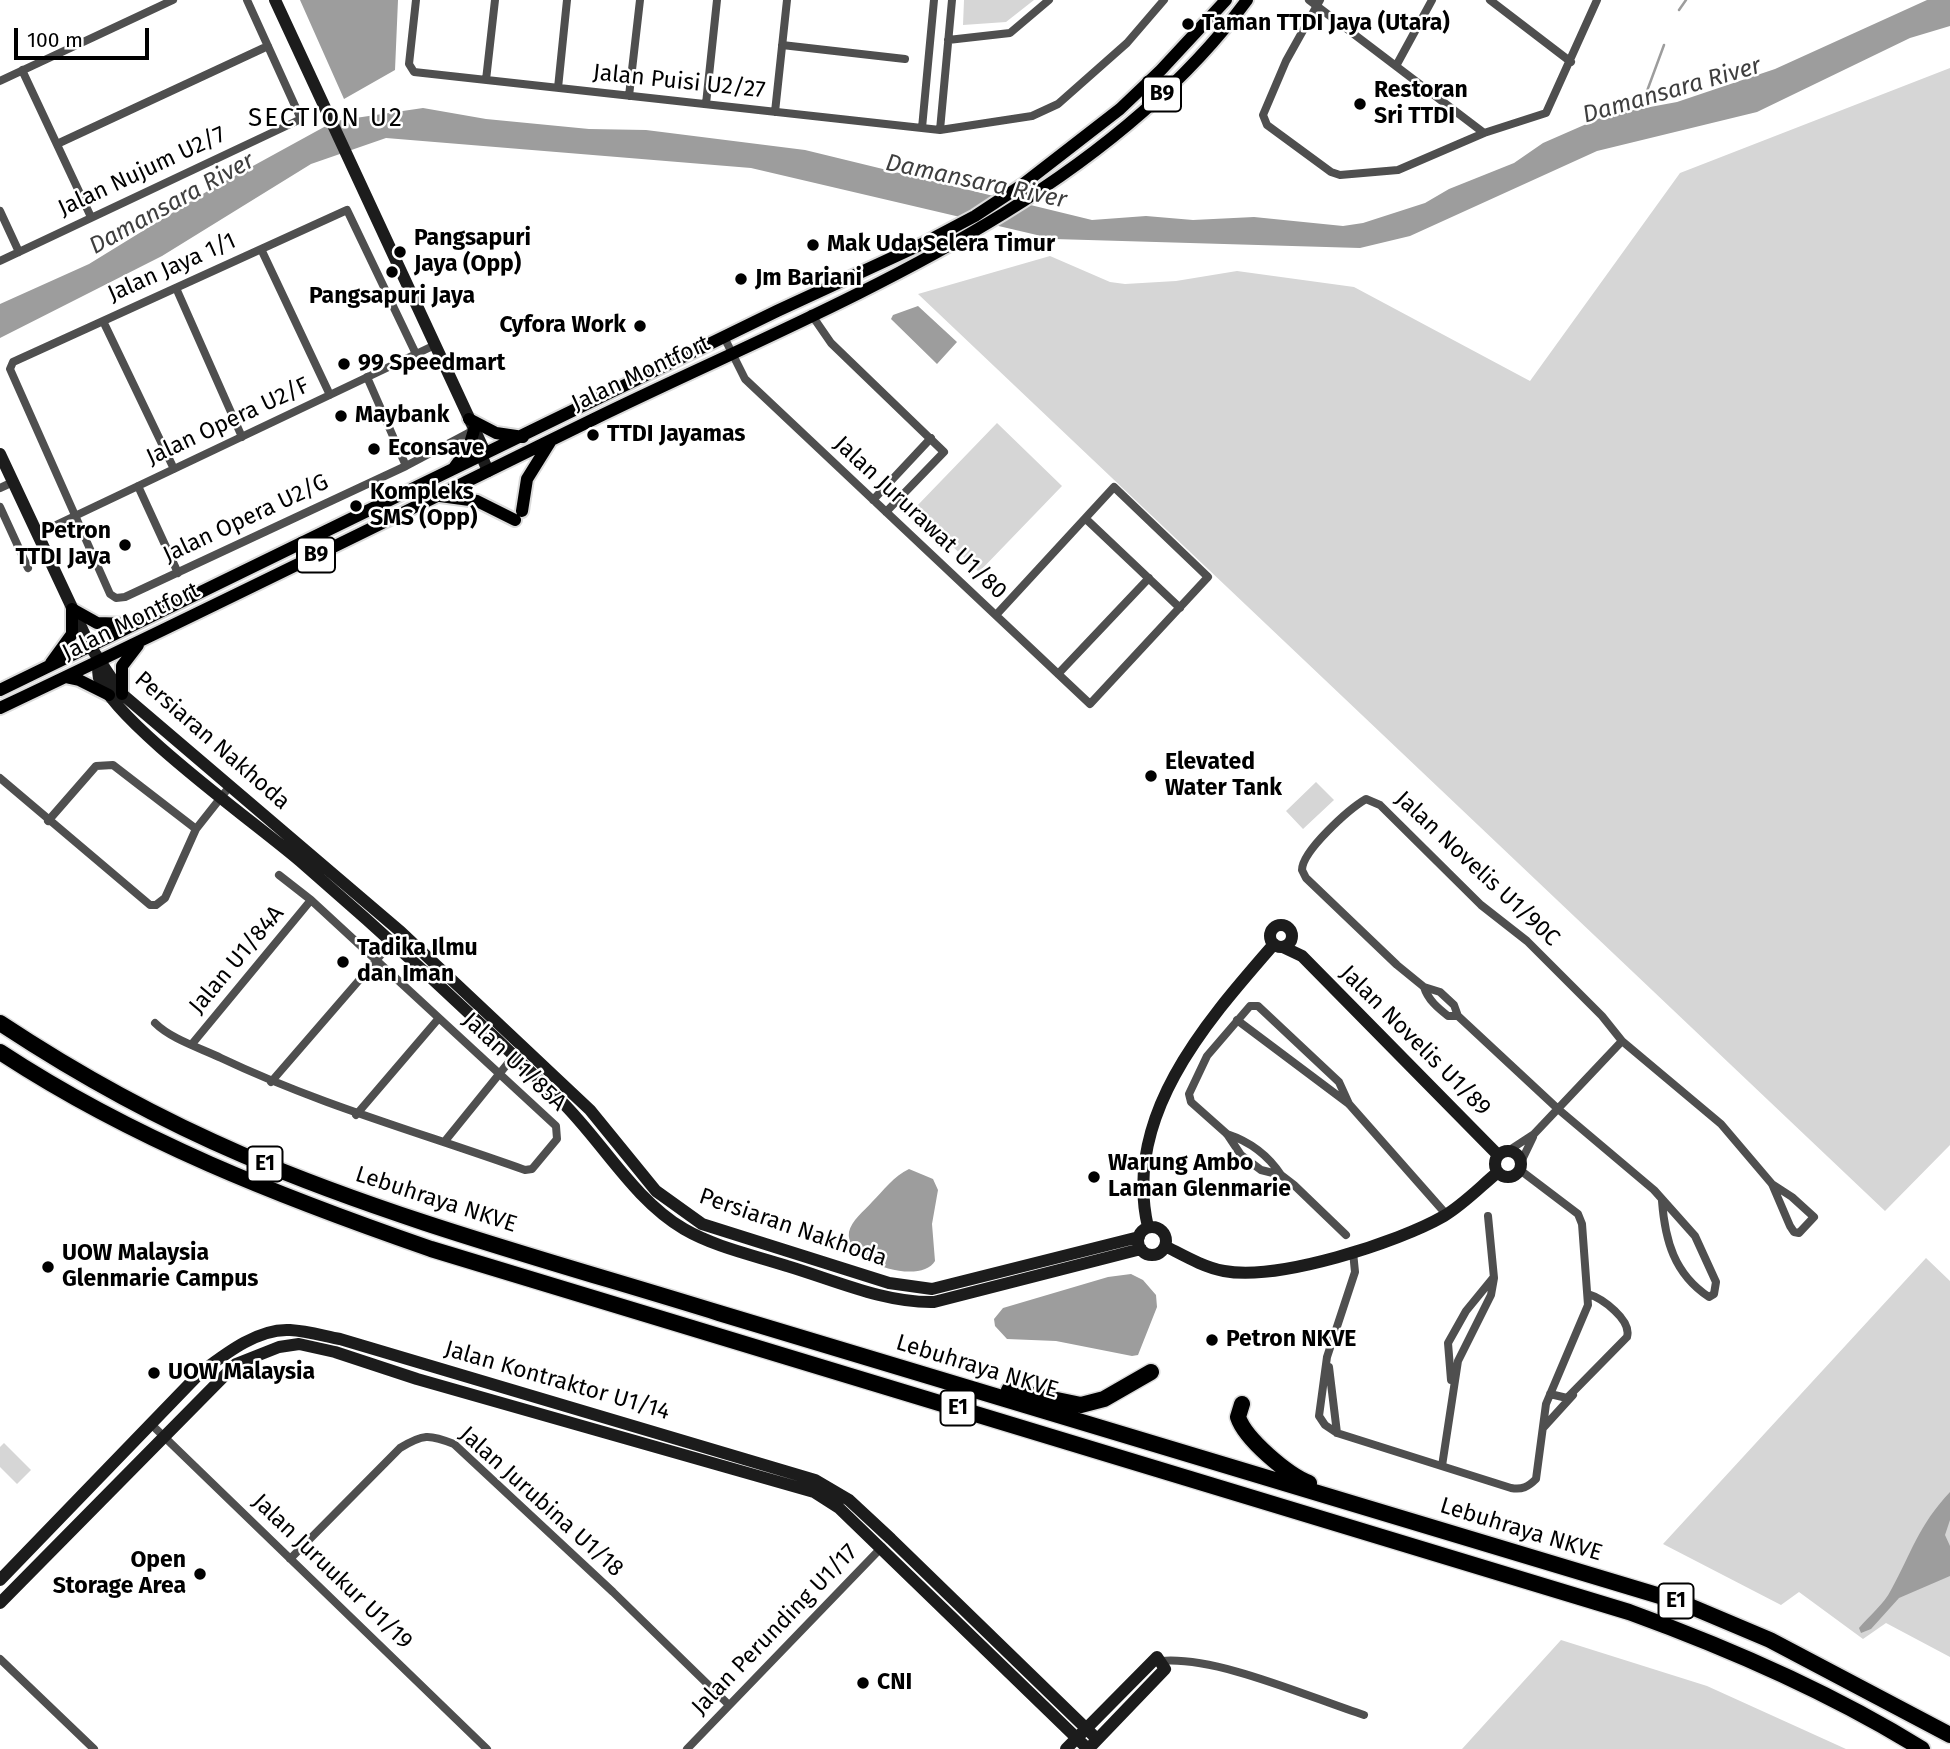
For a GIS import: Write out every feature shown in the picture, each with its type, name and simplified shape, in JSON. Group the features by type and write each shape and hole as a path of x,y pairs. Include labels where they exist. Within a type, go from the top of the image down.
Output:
{"highway":[{"name":"Lebuhraya NKVE","path":"0,1023 113,1091 212,1141 268,1165 444,1227 806,1340 1680,1602 1723,1619 1849,1680 1950,1735"},
{"name":"Lebuhraya NKVE","path":"0,1052 72,1096 160,1142 222,1172 321,1211 431,1249 1629,1612 1736,1653 1822,1693 1922,1749"},
{"path":"806,1340 1024,1394 1081,1405 1104,1399 1152,1371"},
{"path":"1242,1405 1238,1417 1241,1427 1292,1474 1383,1512"}],"main road":[{"name":"Jalan Montfort","path":"0,690 975,216 1044,168 1137,93 1226,0"},
{"name":"Jalan Montfort","path":"0,708 732,354 991,222 1114,136 1177,81 1244,4 1254,0"},
{"path":"449,473 469,447 472,424 496,433 523,437"},
{"path":"438,496 477,501 519,516 531,470 552,439"},
{"path":"72,609 97,623 135,624"},
{"path":"48,666 69,641 74,626 72,609"},
{"path":"65,677 115,694 122,666 143,639"}],"street":[{"path":"0,80 159,3 173,0"},
{"path":"57,144 268,46 247,0"},
{"path":"275,0 493,469"},
{"name":"Jalan Puisi U2/27","path":"416,0 409,64 414,72 940,130 1032,116 1058,104 1127,43 1164,0"},
{"path":"486,80 495,0"},
{"path":"558,88 568,0"},
{"path":"629,96 639,0"},
{"path":"705,104 716,0"},
{"path":"775,112 787,0"},
{"path":"922,128 934,0"},
{"path":"940,130 952,0"},
{"path":"948,40 1010,33 1049,0"},
{"path":"1396,66 1432,0"},
{"path":"1490,0 1572,62"},
{"path":"1484,134 1315,2 1286,61 1264,115 1267,125 1331,172 1340,174 1398,170 1484,134 1546,113 1572,62 1597,0"},
{"path":"782,45 905,59"},
{"name":"Jalan Nujum U2/7","path":"0,261 301,119 268,46"},
{"path":"22,70 91,217"},
{"name":"Jalan Jaya 1/1","path":"73,517 10,369 13,362 347,210 415,354"},
{"path":"0,211 19,251"},
{"path":"261,249 330,395"},
{"path":"176,288 242,437"},
{"path":"811,314 831,343 944,452 886,512"},
{"path":"103,321 174,469"},
{"name":"Jalan Jururawat U1/80","path":"724,337 745,379 1090,704 1180,608"},
{"name":"Jalan Opera U2/F","path":"37,534 435,345"},
{"path":"367,377 407,466"},
{"name":"Jalan Opera U2/G","path":"73,517 110,594 116,598 178,573 407,466 472,424"},
{"path":"873,500 931,438"},
{"name":"Persiaran Nakhoda","path":"0,453 89,646 115,694 226,791 562,1102 649,1202 686,1230 724,1246 881,1295 934,1301 1140,1243"},
{"path":"0,488 13,482"},
{"path":"138,486 178,573"},
{"path":"996,615 1114,487 1208,577 1180,608 1086,519"},
{"path":"0,507 29,568"},
{"path":"1058,674 1149,578"},
{"path":"48,821 96,766 105,764 113,765 196,829"},
{"path":"0,778 150,905 156,905 165,898 196,829 226,791"},
{"name":"Persiaran Nakhoda","path":"226,791 401,932 590,1110 656,1191 702,1224 889,1283 932,1289 1140,1243"},
{"name":"Jalan Novelis U1/90C","path":"1558,1109 1458,1016 1454,1005 1440,992 1424,987 1306,878 1301,864 1306,855 1354,806 1366,799 1373,800 1481,905 1527,941 1602,1016 1622,1041"},
{"name":"Jalan U1/85A","path":"279,875 311,900 556,1126 559,1133 557,1139 529,1170 445,1141"},
{"name":"Jalan U1/84A","path":"192,1044 311,900"},
{"path":"271,1082 401,932"},
{"name":"Jalan Novelis U1/89","path":"1148,1227 1144,1178 1152,1130 1163,1096 1212,1017 1283,943 1301,956 1503,1153"},
{"path":"1281,1175 1261,1170 1241,1155 1227,1134 1191,1102 1189,1094 1207,1056 1250,1006 1264,1008 1323,1066 1339,1082 1349,1104"},
{"path":"356,1115 439,1018"},
{"path":"1237,1020 1349,1104 1446,1214"},
{"path":"155,1023 271,1082 356,1115 445,1141 513,1057"},
{"path":"1499,1172 1496,1161 1503,1153 1534,1134 1622,1041 1721,1124 1772,1184 1792,1197 1814,1217 1800,1233 1794,1232 1790,1226 1772,1184"},
{"path":"1313,1076 1319,1074 1323,1066"},
{"path":"1558,1109 1662,1200 1695,1236 1716,1282 1714,1294 1709,1297 1698,1289 1675,1263 1664,1225 1662,1200"},
{"path":"1227,1134 1244,1140 1262,1153 1281,1175 1346,1235"},
{"path":"1499,1172 1510,1177 1520,1166 1534,1134"},
{"path":"1353,1252 1355,1272 1327,1357 1319,1416 1325,1425 1337,1433 1519,1490 1536,1479 1550,1394 1588,1305 1583,1224 1578,1214 1520,1166 1519,1156 1503,1153"},
{"path":"1165,1246 1224,1271 1282,1268 1353,1252 1409,1233 1446,1214 1499,1172"},
{"path":"1442,1466 1458,1361 1491,1296 1494,1278 1488,1216"},
{"path":"1148,1227 1161,1230 1165,1237 1165,1246 1156,1254 1140,1243 1148,1227"},
{"path":"1452,1390 1448,1343 1466,1311 1494,1278"},
{"path":"1543,1428 1629,1332 1602,1298 1588,1294"},
{"name":"Jalan Kontraktor U1/14","path":"0,1580 201,1372 235,1348 277,1330 291,1330 340,1339 815,1480 849,1500 1097,1739"},
{"name":"Jalan Kontraktor U1/14","path":"0,1603 236,1364 279,1347 299,1345 335,1352 417,1379 814,1492 839,1508 1088,1749"},
{"path":"1327,1357 1337,1433"},
{"path":"1550,1394 1567,1398 1574,1392"},
{"name":"Jalan Juruukur U1/19","path":"150,1423 487,1749"},
{"name":"Jalan Jurubina U1/18","path":"290,1559 400,1448 415,1439 432,1435 454,1444 606,1585 729,1705"},
{"name":"Jalan Perunding U1/17","path":"687,1749 891,1539"},
{"path":"1066,1749 1155,1657 1161,1661 1165,1669 1088,1749"},
{"path":"0,1659 94,1749"},
{"path":"1161,1661 1180,1659 1211,1664 1364,1715"}],"shaded area":[{"path":"300,0 398,0 395,70 344,99"},
{"path":"964,0 1034,0 1006,22 963,25"},
{"path":"1927,0 1950,0 1950,26 1910,38 1757,112 1597,151 1410,236 1360,248 1054,239 751,168 386,138 311,164 162,256 0,338 0,304 89,264 211,189 335,121 423,108 486,119 589,129 646,130 805,150 1092,220 1146,216 1193,220 1254,217 1343,226 1363,223 1425,203 1449,189 1514,163 1543,143 1607,115 1677,102 1775,69"},
{"path":"1950,68 1950,1145 1885,1211 918,294 1050,256 1110,282 1125,284 1176,281 1237,271 1354,287 1530,381 1680,173"},
{"path":"918,306 957,342 937,364 891,319 893,315"},
{"path":"997,423 1062,486 979,572 914,509"},
{"path":"1316,782 1334,800 1303,829 1286,811"},
{"path":"909,1169 933,1179 938,1190 932,1224 935,1261 927,1268 900,1271 885,1268 858,1253 851,1243 849,1232 862,1213 894,1180"},
{"path":"1926,1258 1950,1281 1950,1657 1886,1623 1863,1639 1799,1592 1781,1605 1663,1544"},
{"path":"1131,1274 1143,1280 1156,1295 1157,1307 1138,1355 1056,1341 1007,1339 995,1326 994,1319 1003,1308 1108,1277"},
{"path":"4,1443 31,1470 17,1484 0,1467 0,1447"},
{"path":"1950,1492 1950,1520 1945,1535 1950,1546 1950,1576 1899,1598 1871,1629 1861,1633 1859,1628 1888,1595 1930,1516"},
{"path":"1561,1640 1707,1686 1846,1749 1462,1749"}],"waterway":[{"path":"1679,10 1686,0"},
{"name":"Damansara River","path":"1640,110 1664,45"}],"place":[{"name":"Taman TTDI Jaya (Utara)","path":"1188,24"},
{"name":"Restoran Sri TTDI","path":"1360,104"},
{"name":"Mak Uda Selera Timur","path":"813,245"},
{"name":"Pangsapuri Jaya (Opp)","path":"400,252"},
{"name":"Pangsapuri Jaya","path":"392,272"},
{"name":"Jm Bariani","path":"741,279"},
{"name":"Cyfora Work","path":"640,326"},
{"name":"99 Speedmart","path":"344,364"},
{"name":"Maybank","path":"341,416"},
{"name":"TTDI Jayamas","path":"593,435"},
{"name":"Econsave","path":"374,449"},
{"name":"Kompleks SMS (Opp)","path":"356,506"},
{"name":"Petron TTDI Jaya","path":"125,545"},
{"name":"Elevated Water Tank","path":"1151,776"},
{"name":"Tadika Ilmu dan Iman","path":"343,962"},
{"name":"Warung Ambo Laman Glenmarie","path":"1094,1177"},
{"name":"UOW Malaysia Glenmarie Campus","path":"48,1267"},
{"name":"Petron NKVE","path":"1212,1340"},
{"name":"UOW Malaysia","path":"154,1373"},
{"name":"Open Storage Area","path":"200,1574"},
{"name":"CNI","path":"863,1683"}],"district":[{"name":"SECTION U2","path":"326,119"}]}
